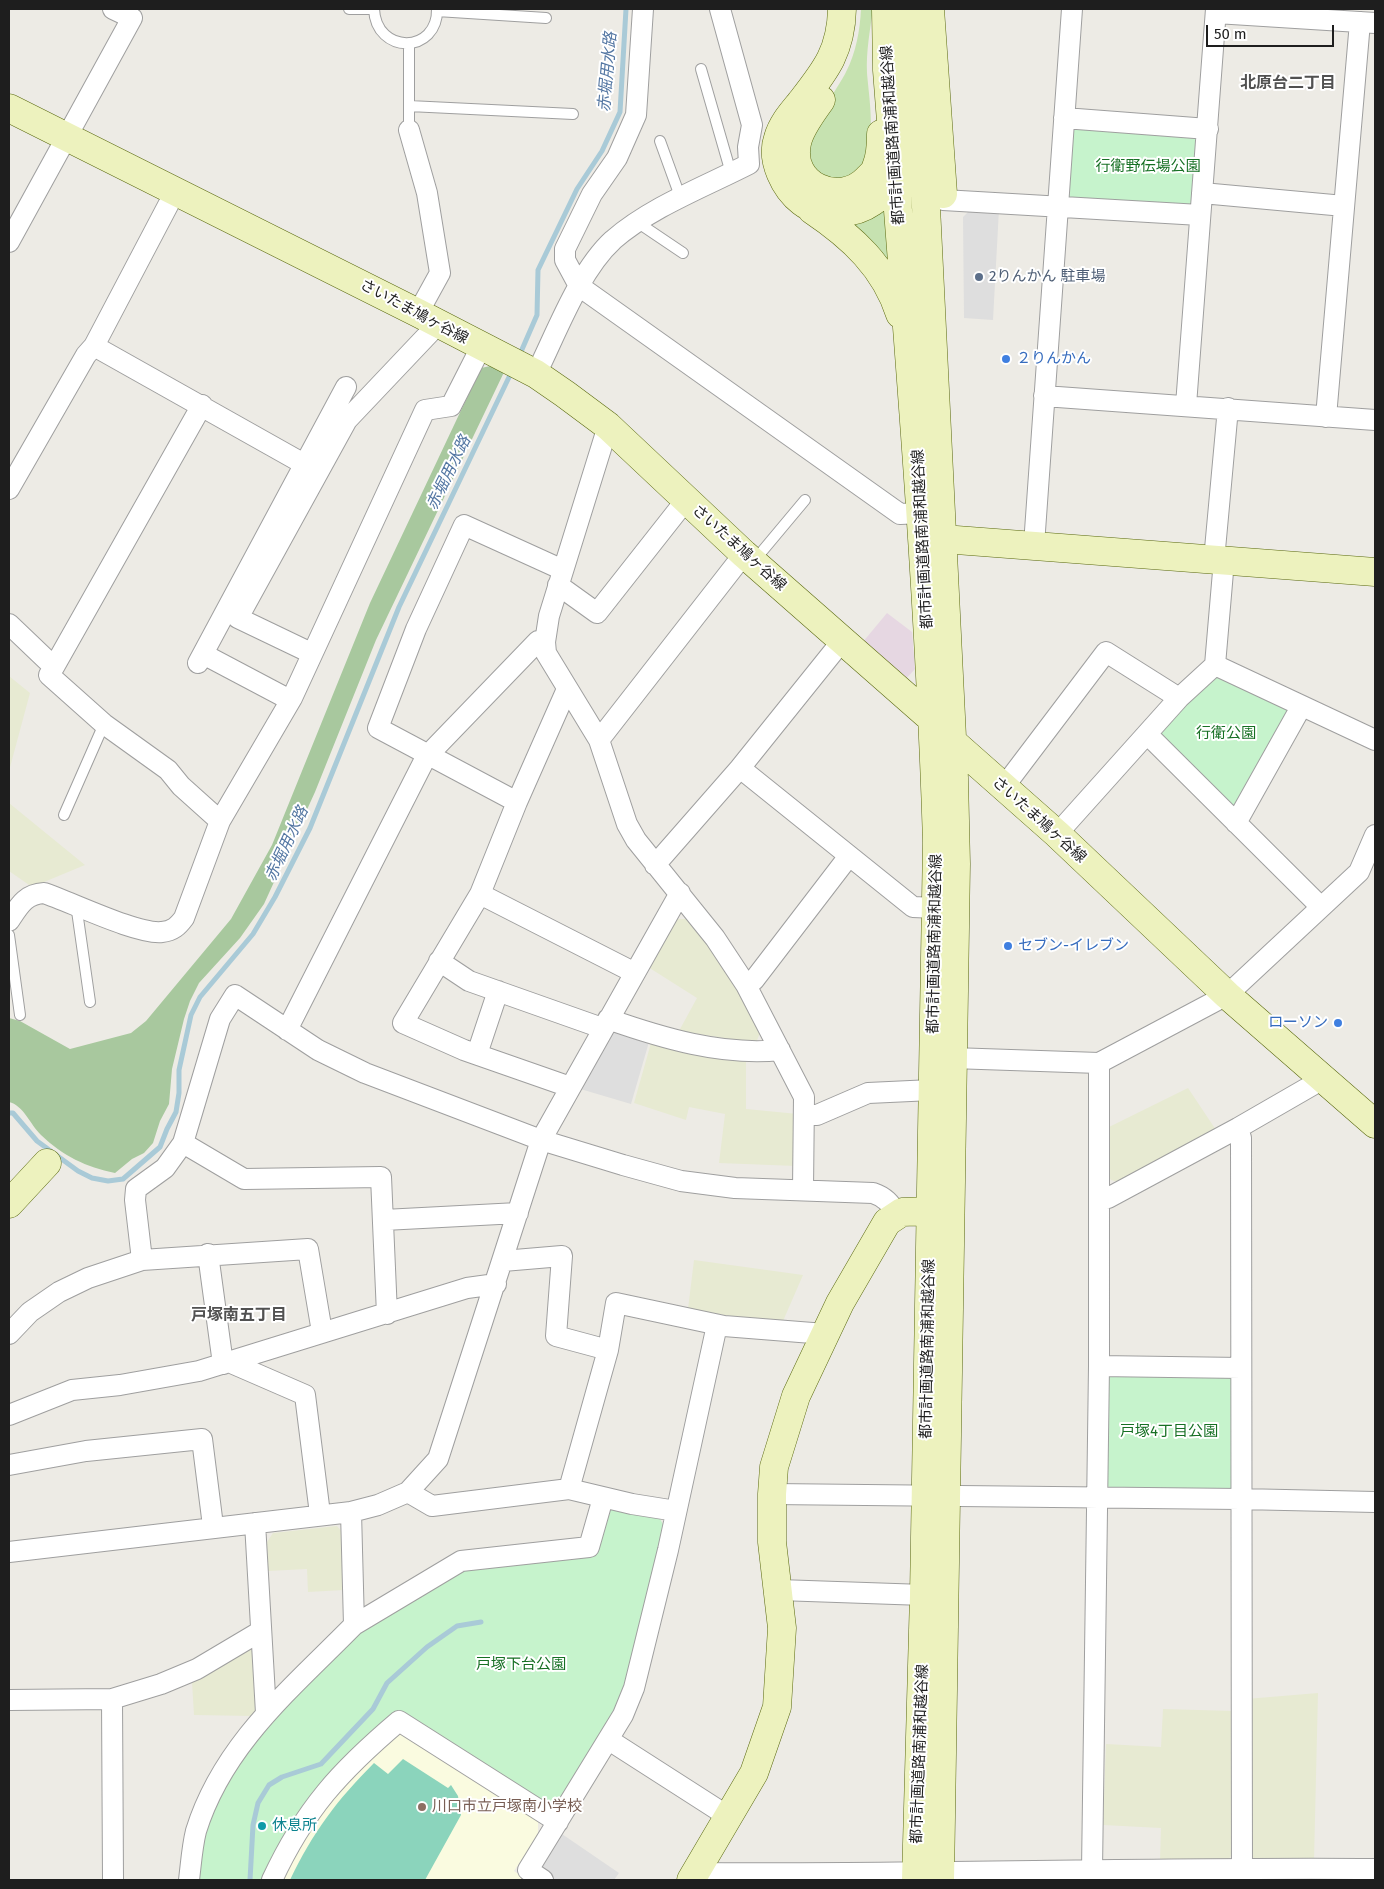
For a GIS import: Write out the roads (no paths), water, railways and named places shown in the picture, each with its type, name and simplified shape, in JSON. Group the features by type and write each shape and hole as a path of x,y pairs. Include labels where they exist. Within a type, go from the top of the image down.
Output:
{"street":[{"path":"9,242 132,18 112,9"},
{"path":"643,9 636,115 617,158 592,194 565,249 565,260 579,286 900,514 922,513"},
{"path":"536,374 579,286 612,241 637,222 748,164 748,147 752,125 720,9"},
{"path":"842,9 842,32 826,70 784,124 777,140 776,156 781,174 792,193 846,233 876,264 895,298 908,337"},
{"path":"855,9 853,30 846,58 834,80 808,118 797,143 796,158 800,171 811,185 820,191 834,193 848,191 862,184 876,170 881,150 881,98 887,70"},
{"name":"都市計画道路南浦和越谷線","path":"886,9 887,70 922,513 933,720 937,842 930,1211 936,1497 924,1595 928,1876"},
{"name":"都市計画道路南浦和越谷線","path":"908,9 926,207 954,743 956,864 952,1058 936,1497 928,1876"},
{"path":"930,9 943,200 946,377 938,425"},
{"path":"1034,545 1072,9"},
{"path":"1186,405 1216,11 1367,23 1344,206 1326,417"},
{"path":"803,203 824,210 849,212 867,206 879,197 909,166 906,116 914,81"},
{"name":"さいたま鳩ヶ谷線","path":"9,108 536,374 608,426 748,558 933,720 954,743 1057,834 1227,995 1375,1124"},
{"path":"1064,118 1208,129"},
{"path":"311,653 238,618 347,420 428,319 440,273 427,193 409,130"},
{"path":"9,489 86,355 94,346 175,192"},
{"path":"1202,194 1344,206"},
{"path":"943,200 1200,215"},
{"path":"94,346 304,464"},
{"path":"9,921 22,901 33,894 44,893 76,904 132,928 161,932 176,928 184,918 220,821 290,700 425,410 451,406 481,347"},
{"path":"290,700 200,658 346,387"},
{"path":"1044,396 1375,420"},
{"path":"202,405 49,675 104,724 168,770 180,786 220,821"},
{"path":"1057,834 1179,698 1215,665 1228,408"},
{"path":"608,426 549,616 545,642 546,653 599,740 628,824 655,865 715,938 746,985 804,1097 803,1189"},
{"path":"517,802 378,728 416,628 464,525 561,577 597,613 686,500"},
{"path":"944,539 1375,572"},
{"path":"599,740 748,558"},
{"path":"9,624 54,666"},
{"path":"287,1030 428,755 538,641 545,642"},
{"path":"655,865 740,768 842,642"},
{"path":"1004,788 1106,652 1179,698"},
{"path":"1215,665 1301,707 1375,740"},
{"path":"567,689 517,802 480,894 438,961 404,1023 477,1054 570,1087"},
{"path":"1236,823 1301,707"},
{"path":"1147,734 1321,907"},
{"path":"740,768 913,907 936,908"},
{"path":"952,1058 1099,1063 1227,995 1359,872 1375,834"},
{"path":"746,985 754,980 849,856"},
{"path":"480,894 635,973"},
{"path":"9,1552 212,1526 351,1512 378,1505 408,1492 438,1459 541,1140 680,894"},
{"path":"438,961 470,981 498,992 605,1024 673,1040 723,1048 780,1050"},
{"path":"477,1054 498,992"},
{"path":"142,1260 136,1189 165,1168 183,1143 220,1019 236,995 318,1050 365,1073 541,1140 682,1180 735,1188 873,1193 890,1203 897,1214"},
{"path":"1092,1870 1099,1366 1099,1063"},
{"path":"1099,1199 1108,1198 1238,1128 1323,1079"},
{"path":"804,1115 818,1114 868,1093 932,1090"},
{"path":"1238,1128 1241,1138 1242,1874"},
{"path":"183,1143 244,1179 381,1177 387,1314"},
{"path":"9,1204 47,1163"},
{"path":"692,1877 754,1773 777,1708 782,1628 772,1542 772,1494 774,1467 796,1396 840,1302 887,1222 897,1214 911,1211 930,1211"},
{"path":"384,1220 518,1213"},
{"path":"9,1334 30,1312 59,1292 88,1278 142,1260 208,1254 308,1249 322,1332"},
{"path":"208,1254 226,1363"},
{"path":"503,1261 562,1256 556,1336 608,1350"},
{"path":"9,1415 72,1390 181,1375 226,1363 467,1288 496,1284"},
{"path":"569,1489 608,1350 616,1303 717,1325 825,1334"},
{"path":"543,1880 528,1870 623,1716 634,1688 668,1550 717,1325"},
{"path":"226,1363 305,1395 320,1514"},
{"path":"1099,1366 1241,1368"},
{"path":"9,1465 86,1451 202,1439 212,1526"},
{"path":"408,1492 432,1506 569,1489 603,1498 676,1511"},
{"path":"772,1494 1375,1502"},
{"path":"189,1880 196,1833 210,1795 237,1748 266,1713 354,1625 461,1561 589,1547 603,1498"},
{"path":"351,1512 354,1625"},
{"path":"255,1523 266,1713"},
{"path":"779,1590 924,1595"},
{"path":"9,1700 112,1699 161,1684 197,1669 261,1631"},
{"path":"112,1699 113,1880"},
{"path":"272,1880 287,1848 310,1810 362,1752 399,1721 558,1822"},
{"path":"608,1740 729,1817"},
{"path":"692,1877 928,1876 1092,1870 1242,1874 1375,1869"}],"lane":[{"path":"349,9 374,9 374,17 381,31 393,41 409,44 424,38 430,33 434,26 437,10 546,18"},
{"path":"409,44 409,130"},
{"path":"701,69 731,174"},
{"path":"409,106 573,114"},
{"path":"660,141 681,199"},
{"path":"637,222 683,253"},
{"path":"748,558 805,500"},
{"path":"64,815 104,724"},
{"path":"76,904 90,1002"},
{"path":"9,935 20,1015"}],"waterway":[{"name":"赤堀用水路","path":"520,354 537,315 538,270 577,189 602,151 620,112 626,9"},
{"name":"赤堀用水路","path":"9,1113 13,1113 37,1141 78,1171 92,1178 108,1181 123,1179 160,1147 176,1112 179,1093 179,1070 191,1015 200,997 253,934 275,897 310,828 399,607 511,373"},
{"path":"250,1880 253,1825 258,1803 269,1785 282,1777 321,1764 373,1709 387,1683 427,1647 457,1626 481,1622"}],"place":[{"name":"2りんかん 駐車場","path":"979,277"},
{"name":"２りんかん","path":"1006,359"},
{"name":"セブン-イレブン","path":"1008,946"},
{"name":"ローソン","path":"1338,1023"},
{"name":"川口市立戸塚南小学校","path":"422,1807"},
{"name":"休息所","path":"262,1826"}],"district":[{"name":"北原台二丁目","path":"1288,84"},
{"name":"戸塚南五丁目","path":"239,1316"}],"park label":[{"name":"行衛野伝場公園","path":"1148,167"},
{"name":"行衛公園","path":"1226,734"},
{"name":"戸塚4丁目公園","path":"1169,1432"},
{"name":"戸塚下台公園","path":"521,1665"}]}
